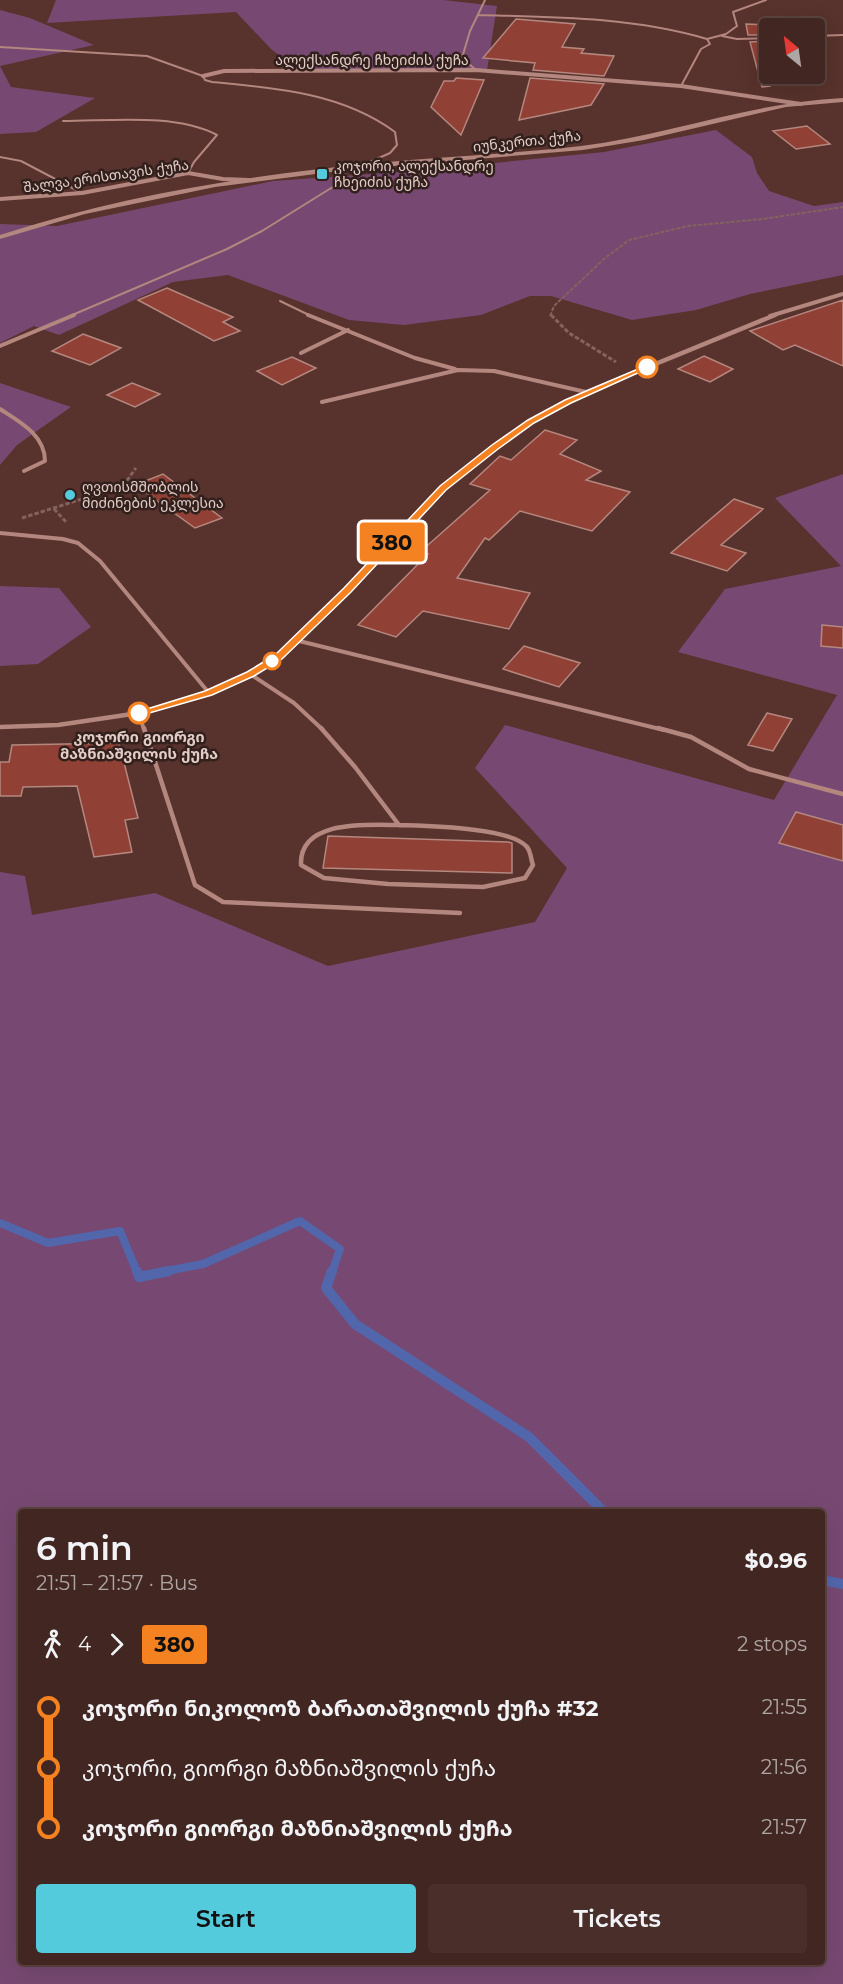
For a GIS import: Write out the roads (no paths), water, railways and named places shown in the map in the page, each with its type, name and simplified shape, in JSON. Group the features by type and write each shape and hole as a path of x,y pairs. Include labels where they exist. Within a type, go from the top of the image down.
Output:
{"main road":[{"name":"იუნკერთა ქუჩა","path":"0,237 45,221 103,207 250,180 360,166 480,159 617,143 801,104 843,100"}],"street":[{"name":"ალექსანდრე ჩხეიძის ქუჩა","path":"203,76 224,71 476,70 681,86 801,104"},
{"name":"შალვა ერისთავის ქუჩა","path":"0,199 82,193 188,173 223,179 250,180"},
{"path":"0,727 58,725 139,713 209,693 250,674 278,657 348,590 443,488 531,422 587,392 766,317 843,294"}],"lane":[{"path":"476,70 462,58 485,0"},
{"path":"478,15 609,21 666,29 707,39 737,26 733,12 766,0"},
{"path":"720,35 737,39 759,38"},
{"path":"825,36 843,35"},
{"path":"681,86 701,49 710,44 707,39"},
{"path":"0,47 44,52 148,56 172,64 187,73 203,76"},
{"name":"ალექსანდრე ჩხეიძის ქუჩა","path":"203,76 205,80 221,84 292,90 321,97 376,118 395,132 397,145 390,153 360,166"},
{"path":"63,121 188,124 210,129 217,135 194,162 188,173"},
{"path":"0,156 21,161 82,193"},
{"path":"0,346 227,249 262,231 344,180 346,168"},
{"path":"280,301 324,322 415,358 458,370 494,371 587,392"},
{"path":"301,352 348,330"},
{"path":"322,402 458,370"},
{"path":"0,410 40,440 46,455 45,461 24,471"},
{"path":"0,533 63,539 78,543 100,561 209,693"},
{"path":"295,640 598,712 692,737 749,769 843,794"},
{"path":"250,674 307,714 351,762 399,825 487,831 512,836 527,848 533,865 525,878 483,887 388,884 324,878 301,865 302,850 315,834 340,827 399,825"},
{"path":"139,713 195,885 223,903 460,913"}],"waterway":[{"path":"161,1272 203,1264 300,1221 340,1249 332,1272"},
{"path":"0,1223 48,1243 120,1231 137,1272"},
{"path":"137,1271 139,1277 169,1271"},
{"path":"332,1271 326,1288 355,1324 529,1437 601,1509"},
{"path":"825,1581 843,1584"}],"place":[{"name":"კოჯორი, ალექსანდრე ჩხეიძის ქუჩა","path":"322,174"},
{"name":"ღვთისმშობლის მიძინების ეკლესია","path":"70,495"},
{"name":"კოჯორი გიორგი მაზნიაშვილის ქუჩა","path":"139,713"}]}
